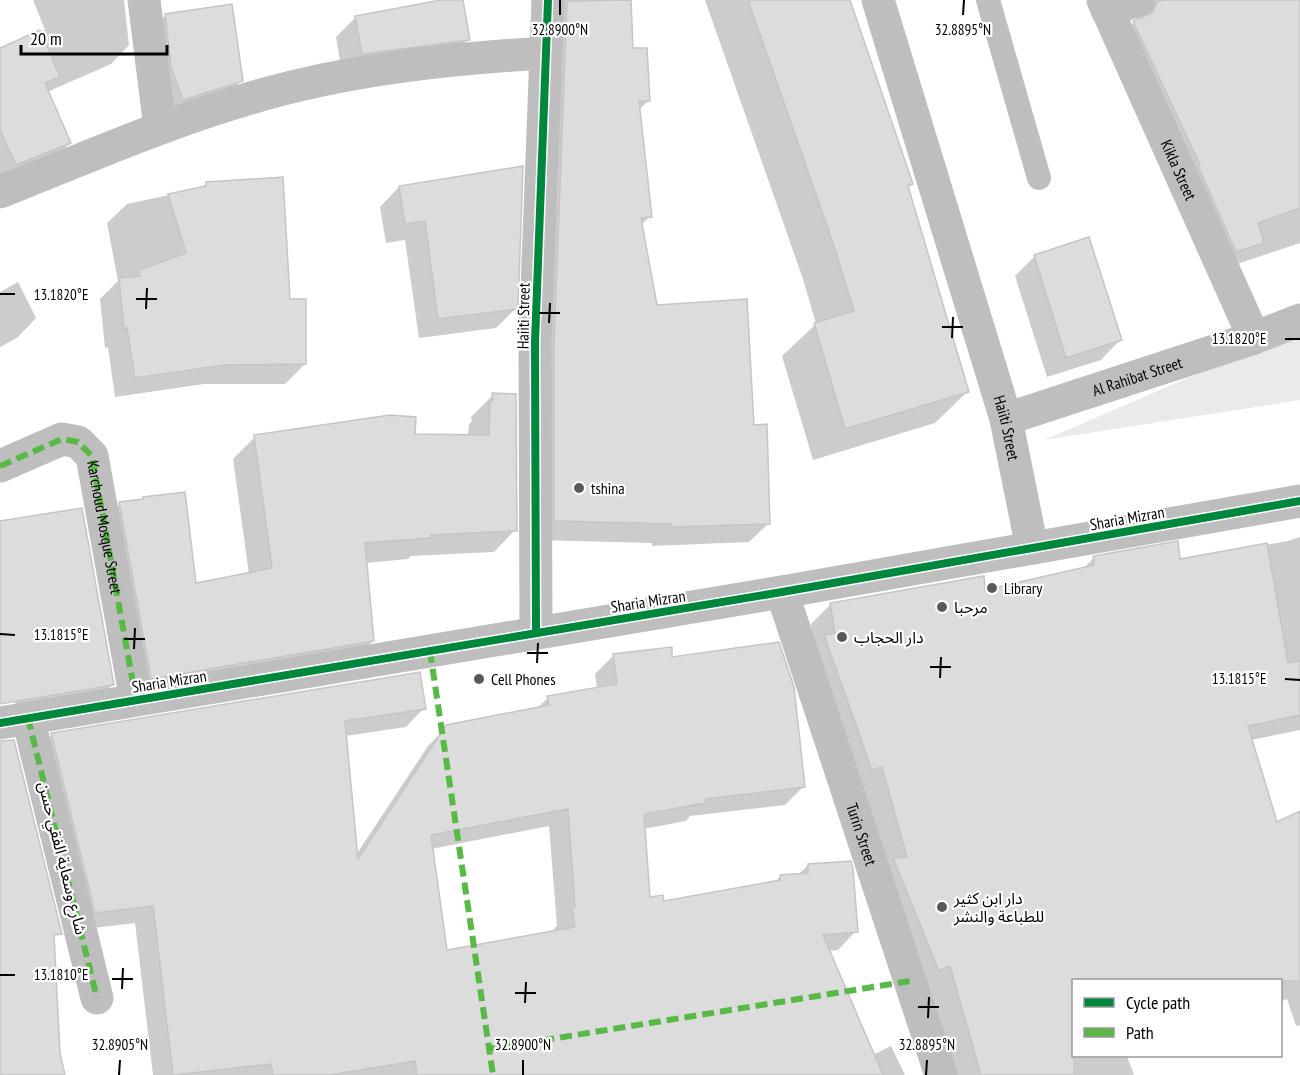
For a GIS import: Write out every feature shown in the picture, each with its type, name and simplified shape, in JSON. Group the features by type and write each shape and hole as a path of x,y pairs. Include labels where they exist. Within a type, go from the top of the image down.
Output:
{"street":[{"path":"144,0 159,128"},
{"name":"Haiiti Street","path":"536,633 535,342 548,0"},
{"name":"Haiiti Street","path":"878,0 1006,419 1032,548"},
{"path":"1105,5 1139,0"},
{"name":"Kikla Street","path":"1105,5 1254,338"},
{"path":"0,192 159,128 245,99 394,67 469,58 545,53"},
{"name":"Al Rahibat Street","path":"1006,419 1254,338 1300,320"},
{"name":"Karchoud Mosque Street","path":"0,466 62,439 78,442 92,456 136,700"},
{"name":"Sharia Mizran","path":"14,721 782,592 1300,501"},
{"name":"Turin Street","path":"782,592 941,1075"},
{"name":"شارع وسعاية الفقي حسن","path":"14,721 97,998"}],"lane":[{"path":"988,0 1039,178"}],"shaded area":[{"path":"1300,334 1300,400 1044,440 1255,349"}],"building":[{"path":"441,0 463,0 470,40 362,54 355,16"},
{"path":"631,0 633,48 647,48 650,101 639,101 652,217 641,218 657,305 747,299 754,425 767,424 770,524 671,527 671,524 554,521 554,342 567,1"},
{"path":"748,0 850,0 913,184 908,186 969,392 845,429 814,323 854,311 834,246"},
{"path":"1163,0 1300,0 1300,208 1258,223 1264,243 1236,252 1198,166 1200,165 1133,21 1152,13 1157,2"},
{"path":"232,4 243,81 183,100 171,67 165,14"},
{"path":"40,30 60,77 45,83 71,143 16,165 0,130 0,48"},
{"path":"523,166 518,309 438,319 425,221 405,224 399,186"},
{"path":"283,177 290,299 306,299 306,364 225,365 135,378 127,328 124,329 119,278 140,276 139,270 186,253 168,194 206,186 206,182"},
{"path":"1089,237 1122,340 1066,358 1034,255"},
{"path":"492,393 516,394 517,531 431,535 431,538 365,543 374,641 151,679 119,502 185,492 196,583 272,568 254,435 390,415 416,417 415,434 489,435"},
{"path":"82,508 114,685 0,704 0,521"},
{"path":"1178,541 1180,559 1267,543 1288,663 1300,661 1300,715 1248,726 1277,822 1300,811 1300,981 1282,981 1282,979 1072,979 1074,1075 981,1075 950,966 939,971 893,858 907,857 882,767 872,770 824,635 835,633 830,603 984,576 985,590 1094,565 1093,556"},
{"path":"779,642 794,687 805,787 706,799 706,803 644,814 650,897 663,895 664,901 780,880 780,875 808,873 808,864 851,861 858,932 823,935 883,1075 417,1075 415,1061 330,1075 273,1075 271,1064 173,1075 153,906 95,913 51,733 420,672 426,709 345,721 358,859 446,725 549,705 547,696 617,684 613,654 672,647 672,657","holes":["568,809 575,908 572,908 575,927 447,950 431,835"]},
{"path":"14,740 62,934 54,935 60,1053 65,1075 0,1075 0,741"}],"marked path":[{"path":"0,466 62,439 78,442 92,456 136,700"},
{"path":"430,651 493,1075"},
{"path":"28,718 97,998"},
{"path":"489,1049 910,981"}],"cycle path":[{"path":"536,633 535,342 548,0"},
{"path":"0,723 782,592 1300,501"}],"place":[{"name":"tshina","path":"579,488"},
{"name":"Library","path":"992,588"},
{"name":"مرحبا","path":"942,607"},
{"name":"دار الحجاب","path":"842,637"},
{"name":"Cell Phones","path":"479,679"},
{"name":"دار ابن كثير للطباعة والنشر","path":"942,907"}]}
